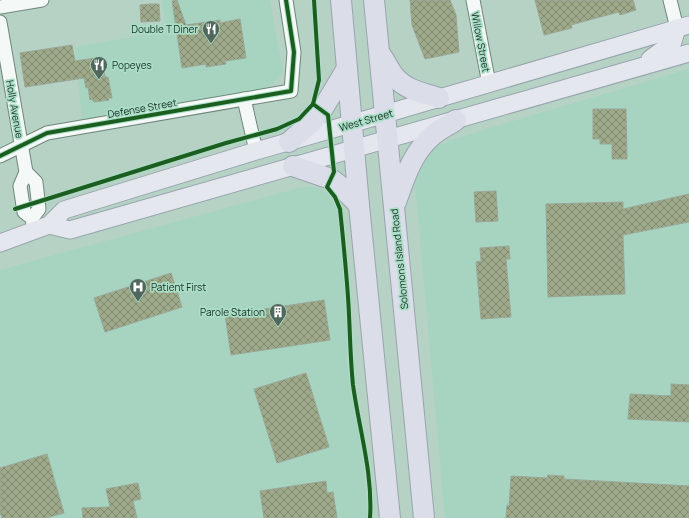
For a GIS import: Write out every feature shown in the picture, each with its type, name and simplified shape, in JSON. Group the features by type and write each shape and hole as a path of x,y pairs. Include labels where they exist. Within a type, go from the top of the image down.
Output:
{"highway":[{"path":"341,0 346,70 387,513"},
{"name":"Solomons Island Road","path":"374,0 424,518"},
{"path":"379,52 394,76 403,85 412,90 439,98"},
{"path":"290,142 312,122 322,110 346,70"},
{"path":"394,208 414,156 434,134 456,120"},
{"path":"293,166 331,179 359,205"}],"main road":[{"name":"West Street","path":"0,242 64,210 256,151 683,26"},
{"path":"640,67 674,42 683,26"},
{"path":"38,224 70,230 689,53"}],"street":[{"path":"0,7 42,0"},
{"name":"Defense Street","path":"0,156 47,133 291,91 294,52 286,0"},
{"name":"Willow Street","path":"473,0 489,84"},
{"path":"670,0 683,26"},
{"name":"Holly Avenue","path":"0,22 26,172 36,182 39,209 38,224"},
{"path":"244,99 256,151"}],"shaded area":[{"path":"162,0 270,0 283,73 267,89 82,120 75,47 166,31"},
{"path":"689,69 689,518 445,518 415,183 423,161 438,145 493,127"},
{"path":"302,187 316,187 327,193 337,209 346,295 347,367 364,463 367,518 0,518 0,270"}],"building":[{"name":"Double T Diner","path":"177,0 186,25 220,20 220,23 240,19 246,58 225,61 226,64 206,67 206,64 182,68 172,1"},
{"path":"410,0 450,0 456,15 459,52 425,59 412,25"},
{"path":"535,0 633,0 636,10 620,15 619,12 600,17 571,25 572,28 544,35"},
{"path":"159,4 160,21 141,22 140,5"},
{"path":"72,45 75,61 102,57 105,77 108,77 112,98 108,98 109,100 94,102 92,99 90,100 88,87 86,88 84,78 25,87 20,53"},
{"path":"593,109 626,109 627,159 612,159 612,144 600,144 600,139 593,139"},
{"path":"496,191 498,221 476,222 474,192"},
{"path":"689,194 689,222 623,235 625,294 548,297 546,204 623,202 623,209"},
{"path":"509,246 510,259 506,259 511,317 481,319 476,262 481,261 480,248"},
{"name":"Patient First","path":"171,273 182,307 105,332 94,298"},
{"name":"Parole Station","path":"324,300 330,340 231,355 225,315"},
{"path":"306,373 329,447 277,463 254,389"},
{"path":"671,384 689,385 689,422 628,419 630,394 671,396"},
{"path":"47,454 64,513 46,518 2,518 0,512 0,468"},
{"path":"548,475 564,476 564,479 689,486 689,518 506,518 507,505 509,506 511,476 547,478"},
{"path":"326,481 327,493 333,492 337,518 264,518 260,491"},
{"path":"138,483 141,499 133,501 137,518 83,518 82,508 110,507 106,489"}],"cycle path":[{"path":"0,156 47,133 291,91 294,52 286,0"},
{"path":"15,209 226,143 277,129 299,119 313,104 319,80 314,0"},
{"path":"313,104 328,115 334,172 327,187 335,197 340,209 349,308 353,385 368,468 370,518"}],"place":[{"name":"Double T Diner","path":"211,44"},
{"name":"Popeyes","path":"99,80"},
{"name":"Patient First","path":"138,302"},
{"name":"Parole Station","path":"278,327"}]}
